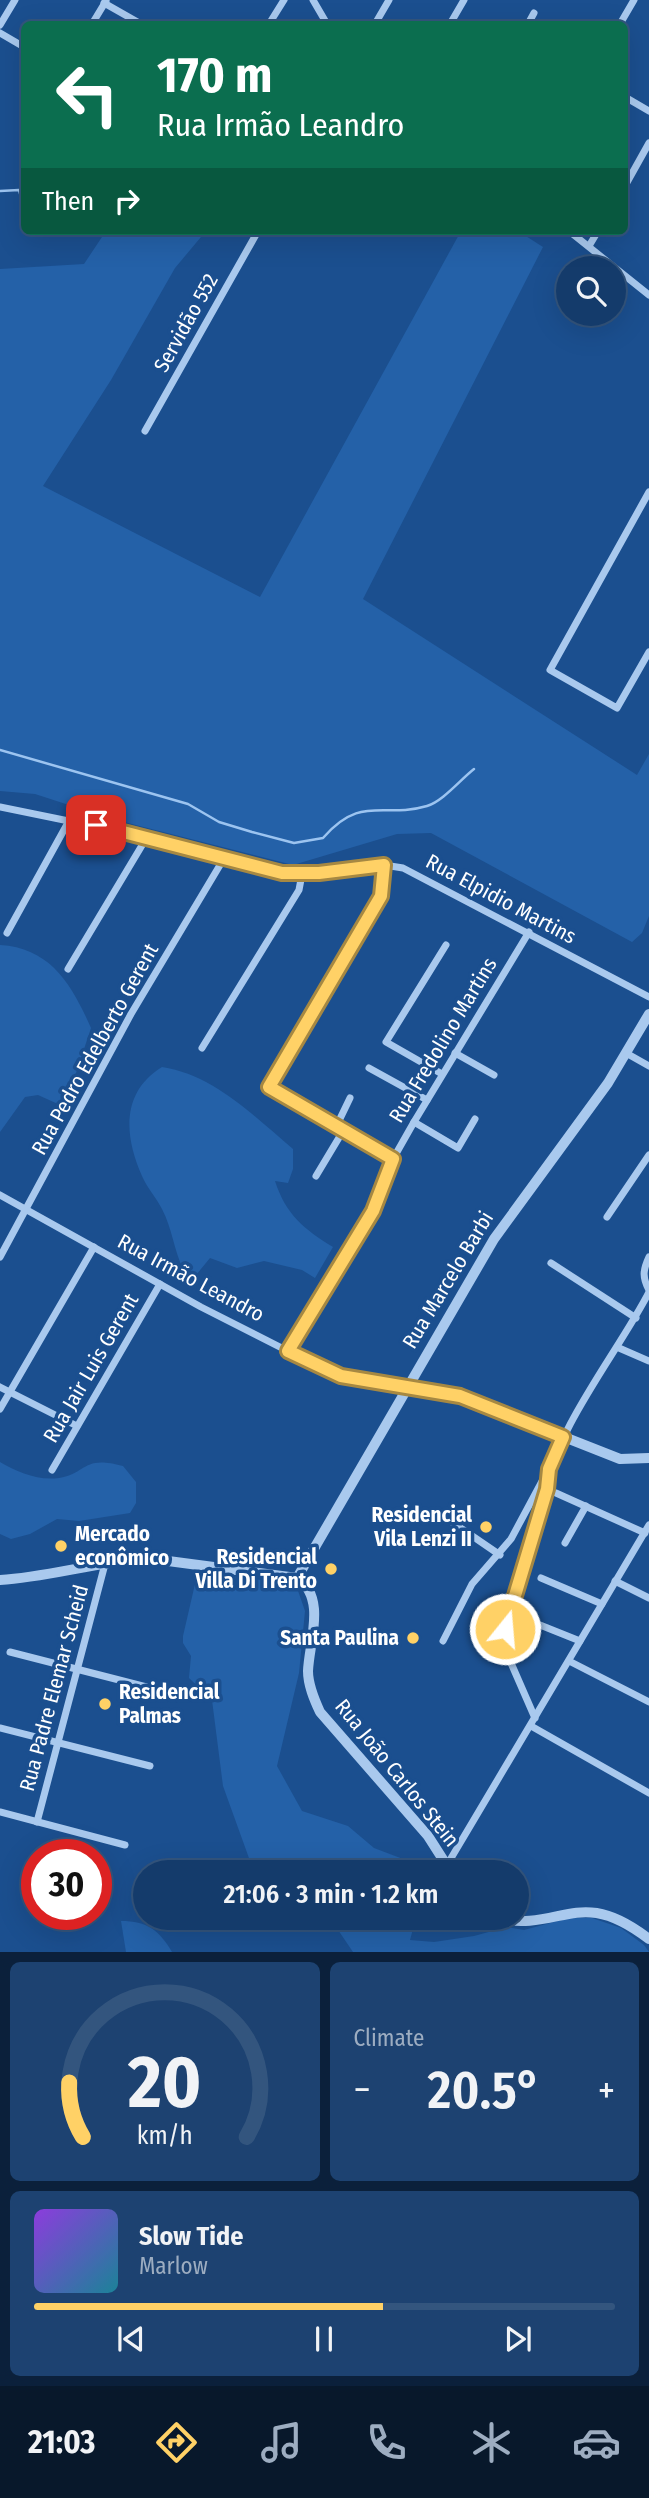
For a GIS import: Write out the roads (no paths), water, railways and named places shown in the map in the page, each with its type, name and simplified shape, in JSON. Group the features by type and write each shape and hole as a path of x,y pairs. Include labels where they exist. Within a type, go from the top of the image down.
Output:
{"street":[{"path":"0,24 15,0"},
{"path":"271,21 284,0"},
{"path":"313,0 325,21"},
{"path":"377,21 389,0"},
{"path":"452,21 464,0"},
{"path":"622,21 634,0"},
{"path":"94,21 105,2 136,21"},
{"path":"530,21 534,13"},
{"path":"0,33 21,45"},
{"path":"628,99 649,111"},
{"path":"628,181 649,143"},
{"name":"Servidão 552","path":"145,431 256,235"},
{"path":"574,235 649,295"},
{"path":"589,246 596,235"},
{"path":"649,492 550,670 617,708 649,652"},
{"name":"Rua Elpidio Martins","path":"0,807 147,837 267,871 302,874 384,865 422,876 649,997"},
{"path":"7,933 70,820"},
{"path":"68,969 147,837"},
{"name":"Rua Pedro Edelberto Gerent","path":"0,1257 131,1014 223,860"},
{"path":"384,865 381,896 269,1087 313,1115 393,1159"},
{"path":"202,1048 299,890 302,874"},
{"name":"Rua Fredolino Martins","path":"288,1351 373,1211 393,1159 442,1073 529,932"},
{"path":"442,1073 386,1042 446,945"},
{"name":"Rua Marcelo Barbi","path":"297,1578 407,1385 498,1233 608,1083 649,1014"},
{"path":"455,1053 494,1075"},
{"path":"626,1053 649,1066"},
{"path":"369,1068 427,1100"},
{"path":"316,1176 339,1130 350,1098"},
{"path":"414,1122 458,1147 475,1119"},
{"path":"607,1217 649,1155"},
{"name":"Rua Irmão Leandro","path":"0,1195 160,1284 341,1376 460,1396 620,1459 649,1458"},
{"path":"0,1409 94,1247"},
{"path":"443,1641 472,1584 500,1555 549,1469 563,1437 636,1318 649,1291 643,1279 643,1269 649,1256"},
{"path":"551,1263 636,1318"},
{"name":"Rua Jair Luis Gerent","path":"52,1470 160,1284"},
{"path":"618,1348 649,1361"},
{"path":"0,1387 77,1426"},
{"path":"549,1469 547,1489 505,1629 510,1663 533,1722 649,1793"},
{"path":"556,1493 645,1531 649,1542"},
{"path":"565,1543 586,1506"},
{"path":"449,1520 500,1555"},
{"path":"454,1860 645,1531"},
{"path":"0,1580 130,1560 177,1561 297,1578"},
{"name":"Rua Padre Elemar Scheid","path":"37,1822 105,1564"},
{"name":"Rua João Carlos Stein","path":"297,1578 306,1585 314,1608 308,1672 312,1694 320,1712 428,1836 443,1860"},
{"path":"541,1578 602,1604"},
{"path":"615,1581 649,1598"},
{"path":"530,1621 580,1641"},
{"path":"10,1652 166,1692"},
{"path":"569,1661 649,1702"},
{"path":"0,1728 150,1766"},
{"path":"0,1812 125,1845"},
{"path":"529,1922 576,1911 591,1911 611,1915 649,1939"}],"waterway":[{"path":"0,191 19,190 21,197"},
{"path":"0,750 188,804 219,822 294,843 323,838 349,816 361,812 427,806 445,795 474,769"}],"place":[{"name":"Residencial Vila Lenzi II","path":"486,1527"},
{"name":"Mercado econômico","path":"61,1546"},
{"name":"Residencial Villa Di Trento","path":"331,1569"},
{"name":"Santa Paulina","path":"413,1638"},
{"name":"Residencial Palmas","path":"105,1704"}]}
